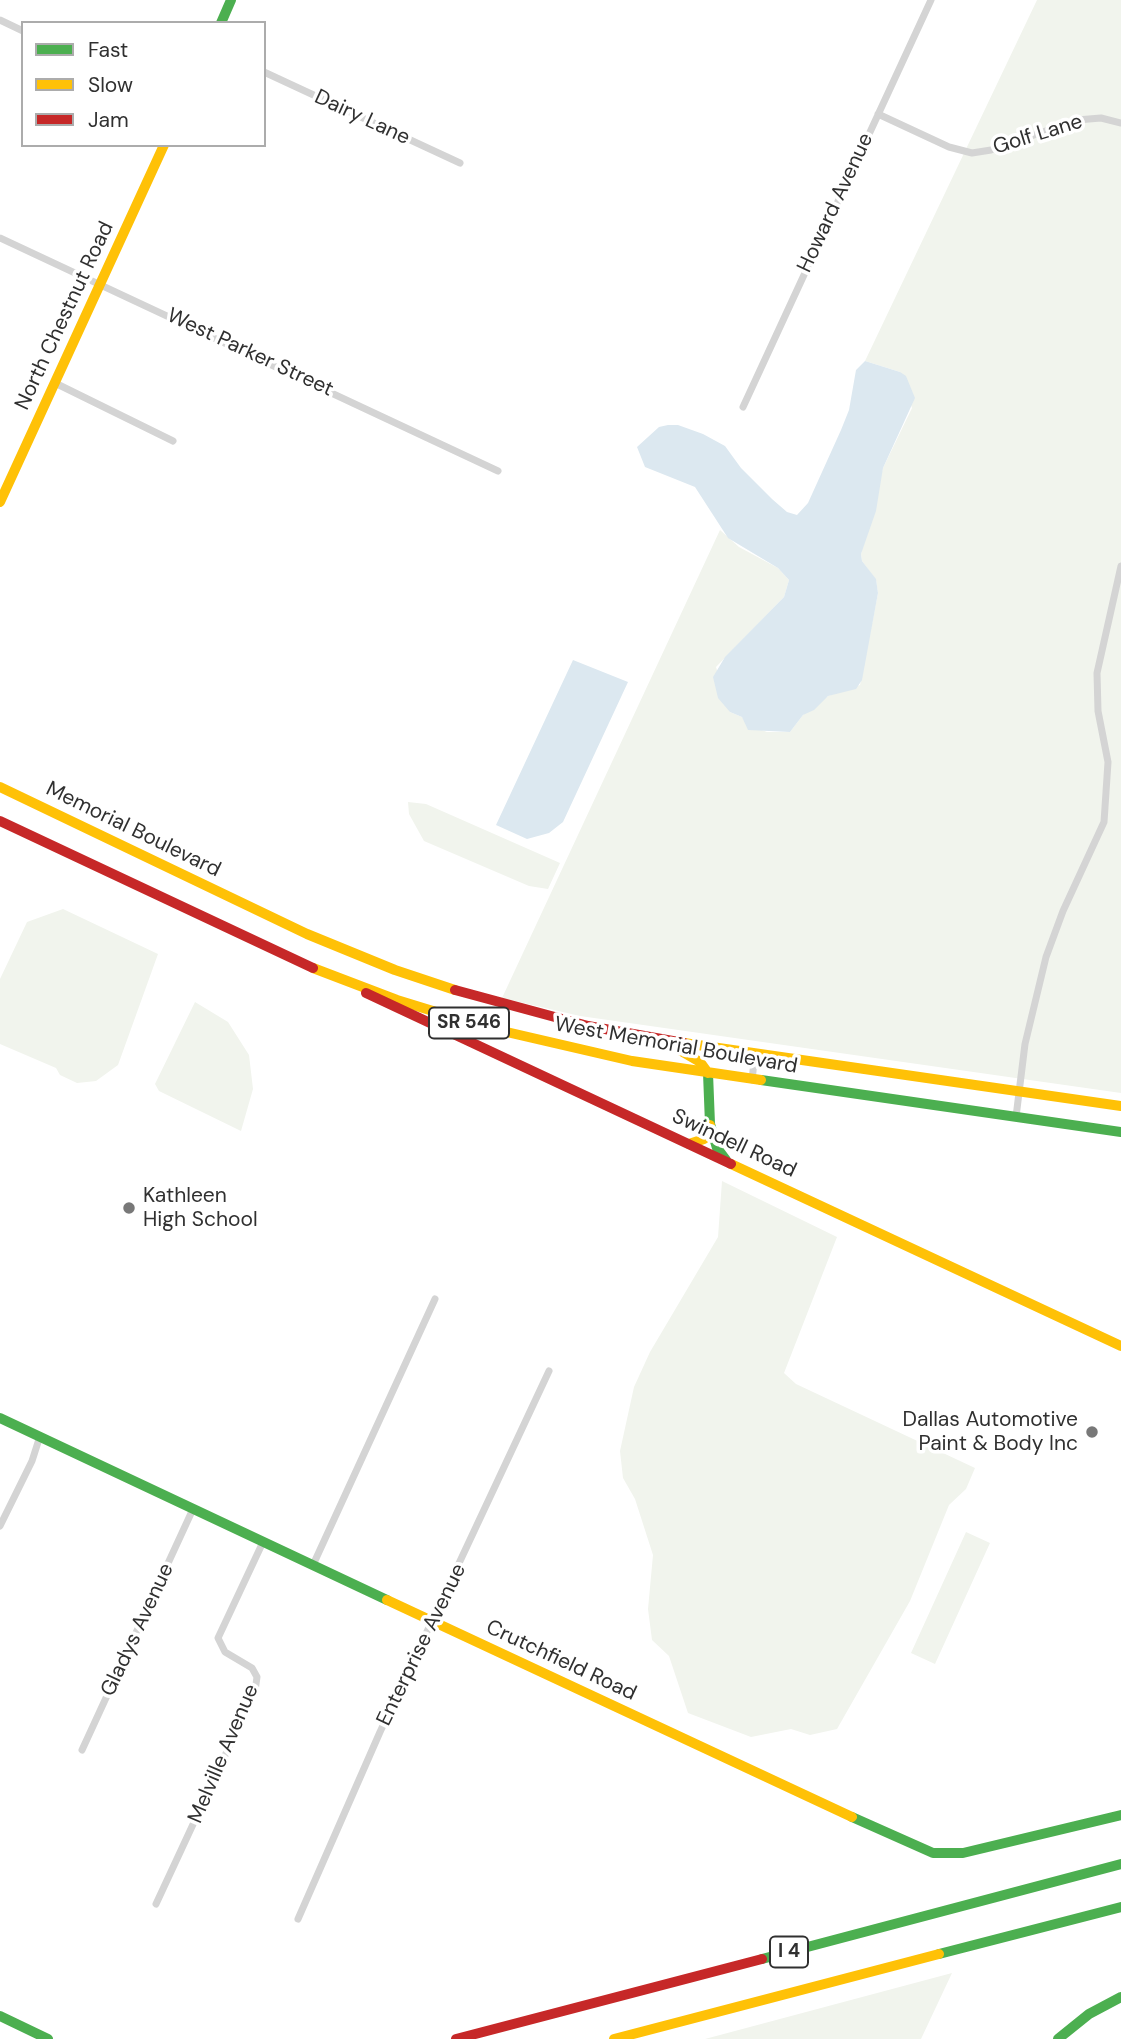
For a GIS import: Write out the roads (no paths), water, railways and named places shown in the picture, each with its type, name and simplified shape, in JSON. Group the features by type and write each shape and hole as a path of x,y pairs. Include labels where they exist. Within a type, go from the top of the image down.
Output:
{"main road":[{"path":"221,21 231,0"},
{"name":"North Chestnut Road","path":"0,502 163,147"},
{"name":"Memorial Boulevard","path":"0,787 250,907"},
{"name":"West Memorial Boulevard","path":"0,821 241,937 331,976 424,1009 528,1039 622,1059 752,1080 1121,1132"},
{"name":"West Memorial Boulevard","path":"250,907 368,959 460,992 566,1021 659,1039 1121,1106"},
{"name":"Swindell Road","path":"331,976 1121,1346"},
{"path":"659,1039 689,1054 708,1073 710,1124 718,1148 729,1163"},
{"path":"689,1144 704,1139 710,1124"},
{"name":"Crutchfield Road","path":"0,1418 933,1853 962,1853 1121,1815"},
{"name":"I 4","path":"456,2039 1121,1864"},
{"name":"I 4","path":"614,2039 1121,1907"},
{"path":"1058,2039 1089,2014 1121,1997"},
{"path":"0,2017 48,2039"}],"street":[{"name":"Howard Avenue","path":"743,407 931,0"},
{"path":"0,20 21,30"},
{"name":"Dairy Lane","path":"266,73 460,163"},
{"name":"Golf Lane","path":"878,114 949,147 972,153 991,150 1077,120 1101,118 1121,123"},
{"name":"West Parker Street","path":"0,238 498,471"},
{"path":"54,383 173,441"},
{"path":"1016,1117 1025,1044 1046,957 1063,911 1104,822 1108,762 1098,711 1097,673 1099,651 1121,566"},
{"path":"752,1080 755,1053"},
{"path":"313,1565 435,1300"},
{"name":"Enterprise Avenue","path":"298,1919 380,1732 549,1371"},
{"path":"0,1526 32,1461 40,1436"},
{"name":"Gladys Avenue","path":"82,1750 193,1509"},
{"name":"Melville Avenue","path":"156,1904 255,1691 257,1677 252,1668 225,1652 218,1638 263,1542"}],"place":[{"name":"Kathleen High School","path":"129,1208"},
{"name":"Dallas Automotive Paint & Body Inc","path":"1092,1432"}]}
